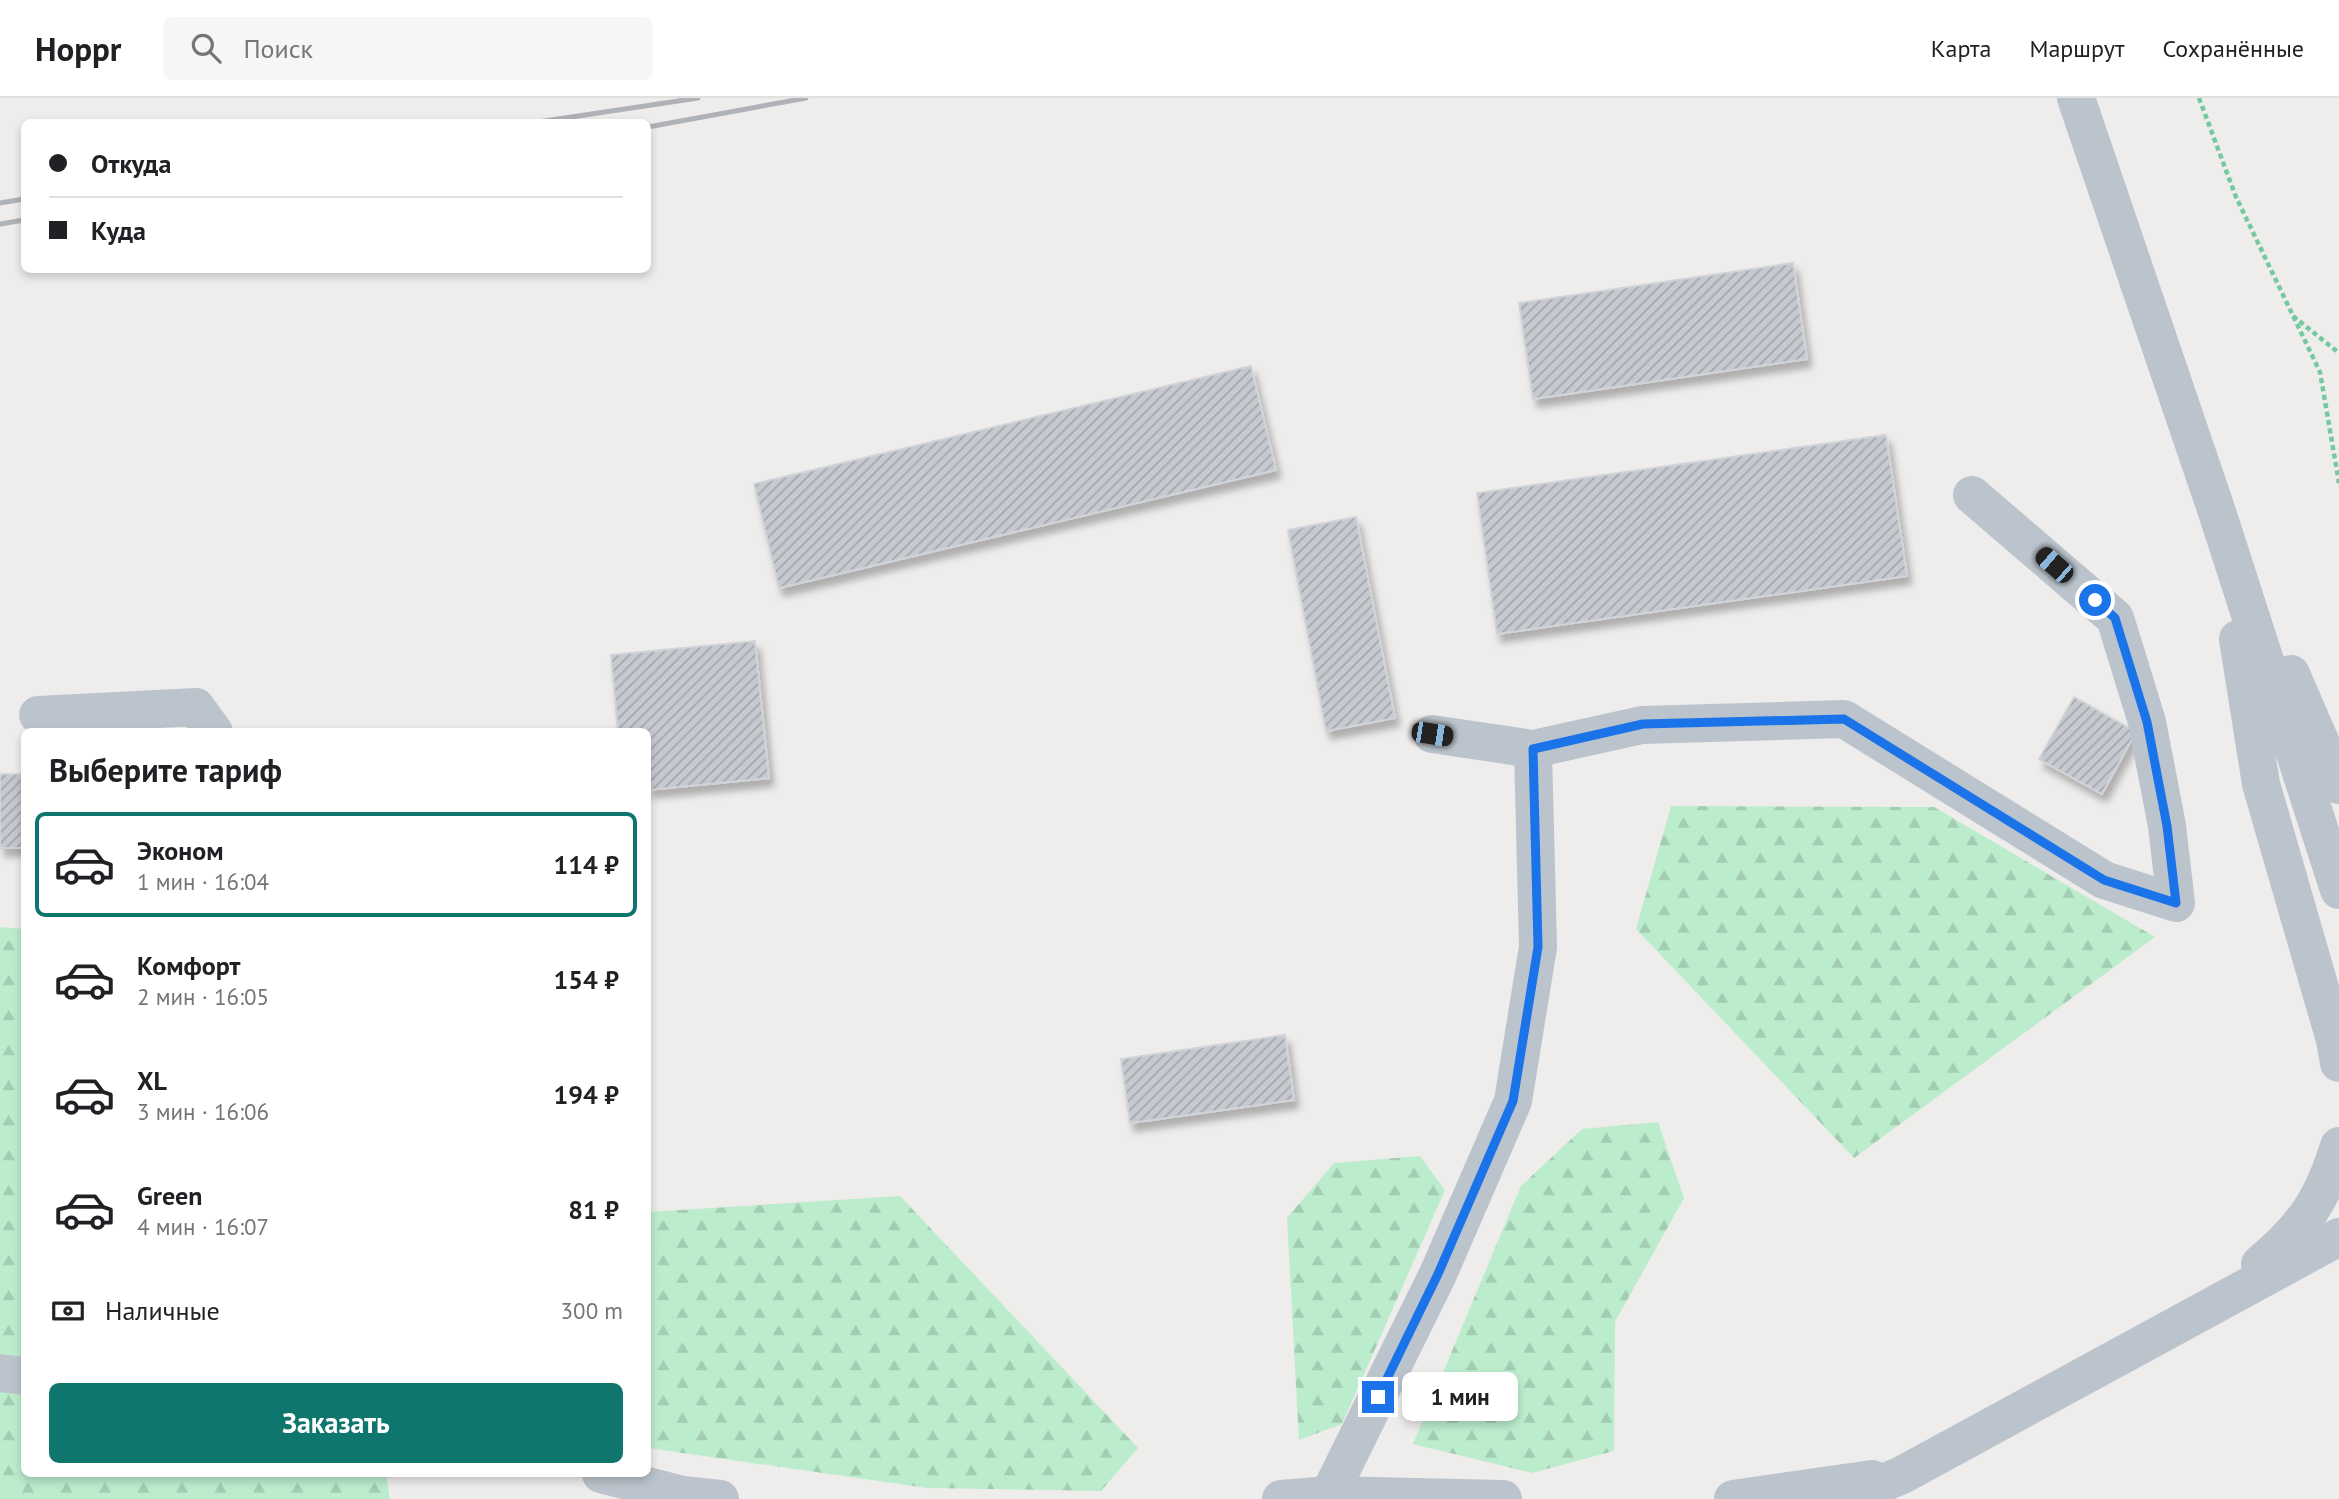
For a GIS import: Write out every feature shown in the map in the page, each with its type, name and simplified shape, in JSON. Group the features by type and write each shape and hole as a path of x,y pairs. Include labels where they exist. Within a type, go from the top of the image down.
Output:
{"street":[{"path":"2076,98 2217,512 2339,890"},
{"path":"1432,734 1533,749 1643,724 1844,719 2104,880 2176,903 2167,826 2147,722 2115,618 1972,495"},
{"path":"2217,512 2339,785"},
{"path":"2217,512 2261,784 2335,1040 2339,1063"},
{"path":"38,715 196,706 211,728"},
{"path":"1329,1495 1438,1274 1513,1101 1538,947 1533,749"},
{"path":"2210,1307 2295,1234 2328,1182 2339,1146"},
{"path":"1846,1499 1902,1475 2339,1237"},
{"path":"0,1373 21,1376"},
{"path":"1734,1499 1902,1475"},
{"path":"613,1477 682,1495 720,1499"},
{"path":"1281,1499 1329,1495 1503,1499"}],"path":[{"path":"2199,98 2236,197 2320,372 2339,483"},
{"path":"2292,315 2339,353"}],"green space":[{"path":"1671,806 1934,807 2155,937 1854,1158 1636,929"},
{"path":"0,927 21,929 21,1477 386,1477 390,1499 0,1499"},
{"path":"1658,1122 1684,1198 1615,1322 1614,1451 1532,1473 1413,1444 1521,1186 1582,1129"},
{"path":"1420,1156 1445,1190 1342,1424 1299,1440 1287,1218 1334,1163"},
{"path":"900,1196 1138,1448 1101,1491 927,1488 651,1448 651,1212"}],"building":[{"path":"1793,263 1807,359 1533,399 1519,303"},
{"path":"1251,366 1276,470 779,588 754,484"},
{"path":"1886,435 1907,576 1497,634 1477,493"},
{"path":"1356,517 1395,718 1326,731 1288,530"},
{"path":"755,641 769,778 651,790 651,728 618,728 611,655"},
{"path":"2074,697 2136,732 2102,794 2039,759"},
{"path":"0,774 21,774 21,848 0,848"},
{"path":"1285,1035 1294,1100 1130,1123 1121,1059"}],"railway":[{"path":"558,119 698,98"},
{"path":"651,126 806,98"},
{"path":"0,203 21,200"},
{"path":"0,224 21,220"}],"route":[{"path":"1378,1397 1438,1274 1513,1101 1538,947 1533,749 1643,724 1844,719 2104,880 2176,903 2167,826 2147,722 2115,618 2095,600"}]}
